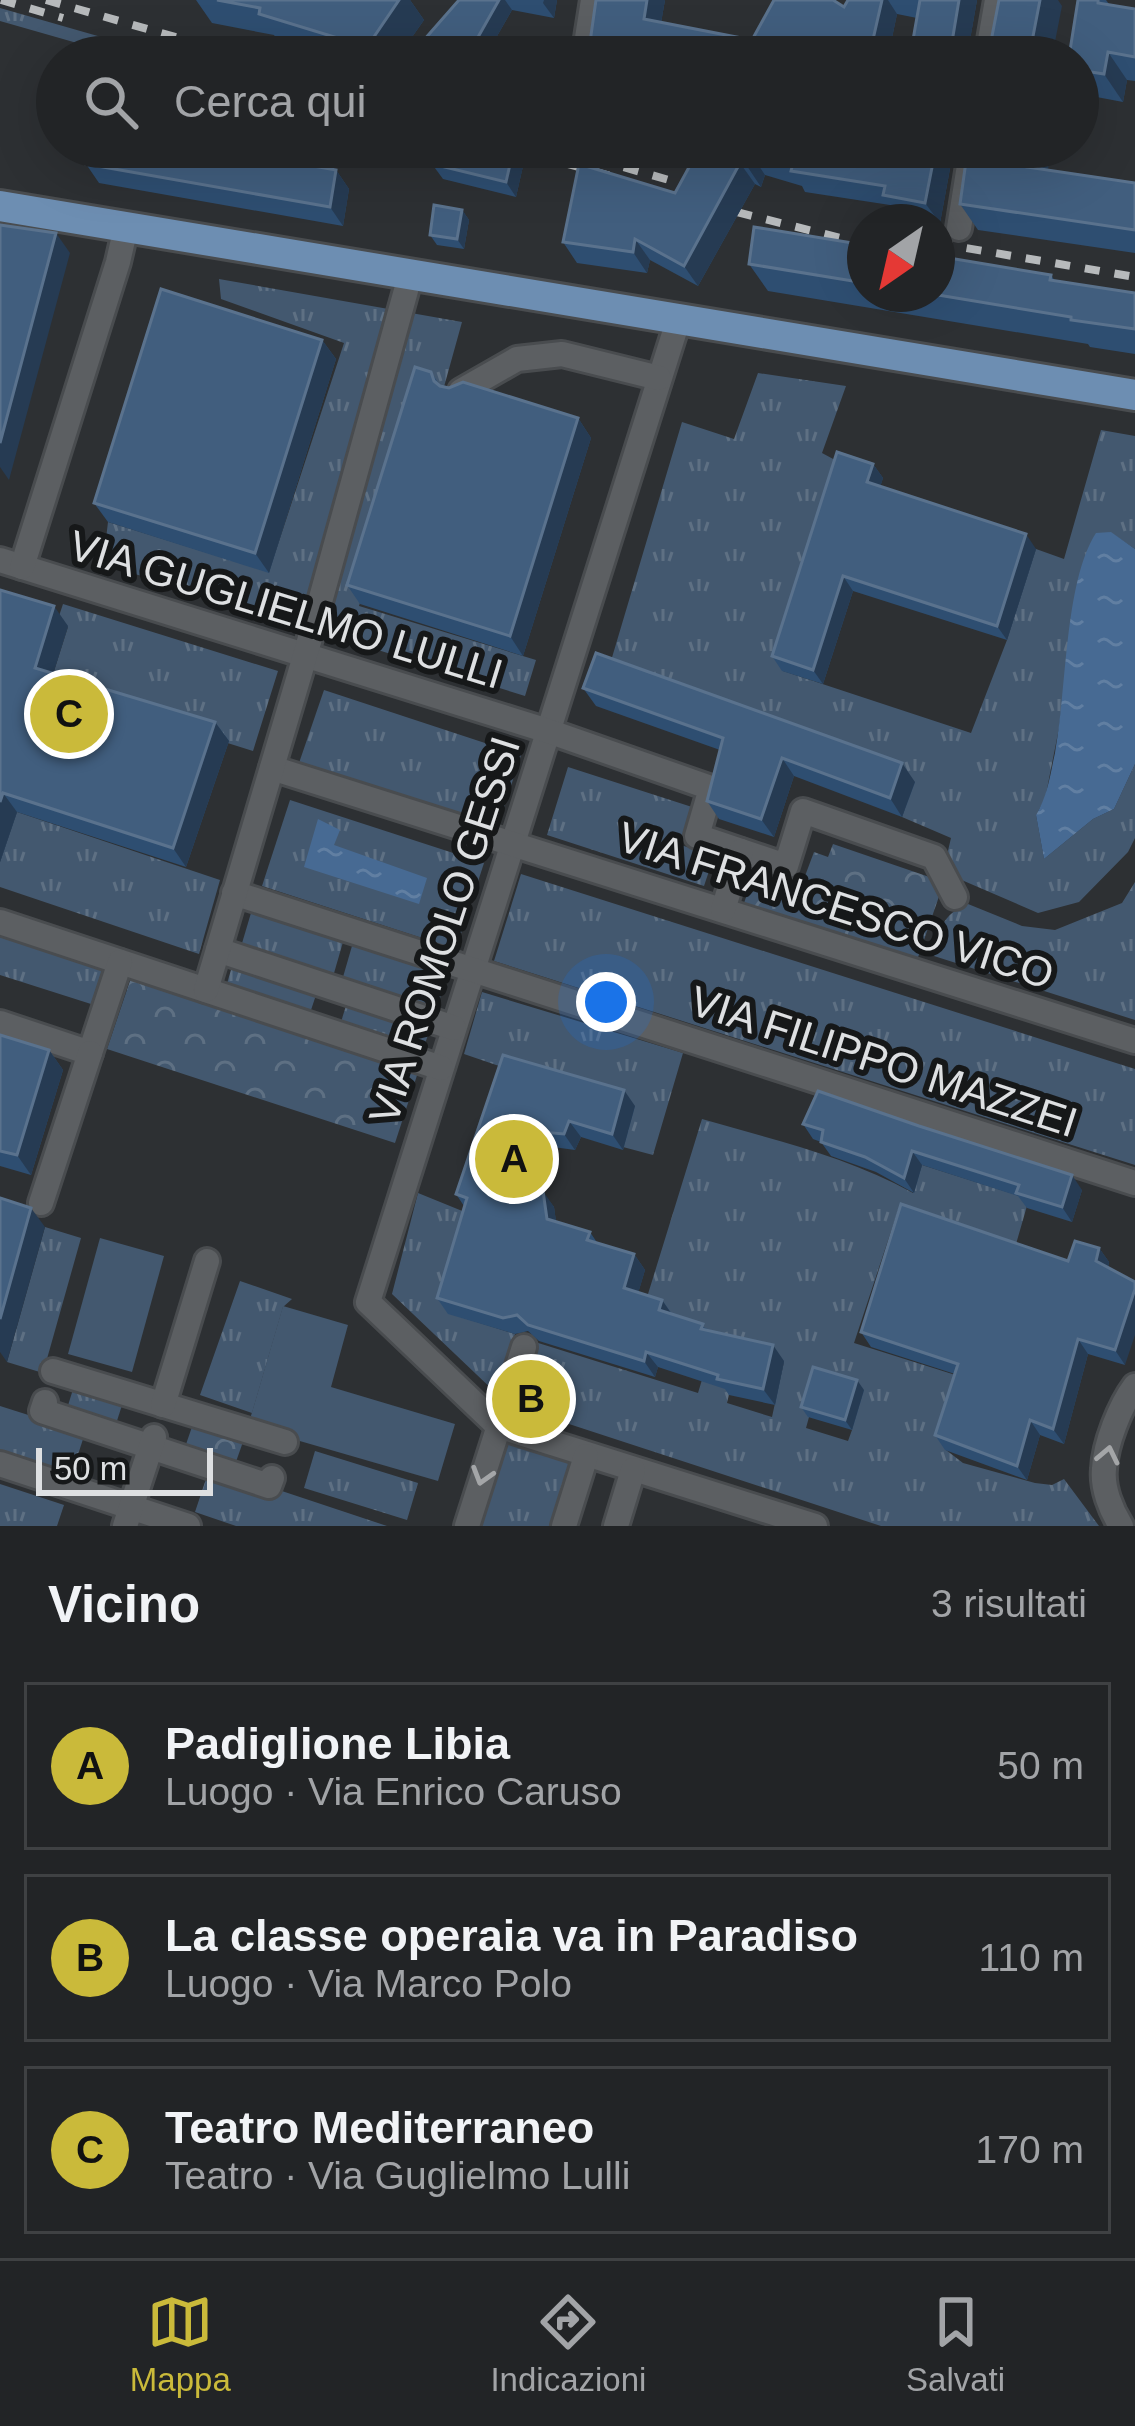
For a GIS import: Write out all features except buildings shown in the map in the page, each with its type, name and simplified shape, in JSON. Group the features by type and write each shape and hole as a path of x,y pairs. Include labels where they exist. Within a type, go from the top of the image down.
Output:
{"main road":[{"path":"0,206 1135,395"}],"street":[{"path":"587,36 592,0"},
{"path":"991,36 997,0"},
{"path":"959,228 969,168"},
{"path":"11,564 118,262 126,227"},
{"path":"206,990 410,276"},
{"name":"VIA ROMOLO GESSI","path":"678,320 441,1068 393,1191 368,1302 498,1426 815,1526"},
{"path":"460,391 517,359 562,354 659,378"},
{"name":"VIA GUGLIELMO LULLI","path":"11,564 548,731 711,788 697,836 741,850"},
{"name":"VIA FRANCESCO VICO","path":"272,768 1135,1041"},
{"path":"723,910 741,850 786,866 803,812 934,857 955,898"},
{"name":"VIA FILIPPO MAZZEI","path":"234,893 1135,1183"},
{"path":"0,922 441,1068"},
{"path":"218,950 454,1028"},
{"path":"41,1203 120,962"},
{"path":"0,1023 90,1053"},
{"path":"128,1517 207,1261"},
{"path":"467,1526 524,1348"},
{"path":"1121,1526 1111,1508 1103,1471 1120,1405 1135,1386"},
{"path":"157,1425 42,1411 49,1387 157,1425 278,1459 269,1486 157,1425"},
{"path":"564,1526 586,1456"},
{"path":"0,1464 128,1517 188,1526"},
{"path":"616,1526 633,1470"}],"green space":[{"path":"0,8 98,36 52,36 0,21"},
{"path":"219,279 462,322 442,394 429,387 359,606 536,660 525,696 103,564 108,522 269,572 344,343 221,299"},
{"path":"758,373 846,386 822,453 848,467 783,671 971,733 1036,549 1064,559 1101,430 1135,436 1135,549 1110,532 1075,597 1059,728 1045,799 1036,815 1044,859 1093,819 1114,809 1135,764 1135,838 1128,852 1079,902 1038,913 943,872 951,838 902,817 914,781 608,671 682,422 734,439"},
{"path":"63,604 278,671 253,751 49,687 68,627 57,622"},
{"path":"324,690 521,755 497,829 299,763"},
{"path":"568,767 692,807 681,845 714,856 704,886 547,835"},
{"path":"290,800 484,863 456,949 262,886"},
{"path":"17,812 220,880 199,954 0,887 0,862"},
{"path":"833,844 944,882 916,963 744,903 751,883 775,891 781,877 802,884 814,852 828,857"},
{"path":"521,874 1135,1069 1135,1165 494,961"},
{"path":"1135,882 1135,1020 934,956 943,924 968,904 1022,926 1055,930 1122,903"},
{"path":"251,913 343,942 332,980 240,950"},
{"path":"0,935 103,968 91,1004 0,975"},
{"path":"352,946 447,974 436,1012 341,984"},
{"path":"233,963 318,989 310,1013 226,987"},
{"path":"134,969 421,1063 395,1143 107,1049"},
{"path":"482,992 683,1053 653,1155 623,1147 514,1071 464,1054"},
{"path":"349,996 432,1024 423,1049 341,1022"},
{"path":"702,1119 836,1159 913,1193 922,1165 1029,1199 1016,1244 898,1210 854,1343 968,1379 946,1450 963,1463 1035,1483 1052,1485 1064,1479 1099,1526 881,1526 514,1406 535,1342 698,1393 714,1340 644,1307","holes":["739,1351 784,1362 772,1417 727,1403","820,1377 852,1430 848,1441 806,1428"]},
{"path":"418,1193 477,1217 448,1313 515,1334 497,1394 392,1294"},
{"path":"45,1227 81,1238 43,1373 7,1362"},
{"path":"100,1238 164,1256 132,1372 68,1354"},
{"path":"240,1281 292,1299 283,1307 252,1413 200,1395"},
{"path":"283,1306 348,1325 331,1387 455,1424 438,1481 248,1426"},
{"path":"75,1383 124,1399 114,1430 65,1415"},
{"path":"0,1406 85,1433 72,1473 0,1450"},
{"path":"194,1421 244,1439 232,1473 182,1456"},
{"path":"504,1440 574,1463 554,1526 477,1526"},
{"path":"315,1451 418,1483 407,1520 304,1488"},
{"path":"210,1467 387,1526 236,1526 195,1512"},
{"path":"0,1484 64,1505 57,1526 0,1526"}],"water":[{"path":"1111,532 1135,549 1135,764 1114,809 1093,819 1044,859 1036,815 1055,753 1078,580 1096,533"},
{"path":"318,819 340,830 334,845 427,878 419,904 304,867"}],"railway":[{"path":"1,0 63,18"},
{"path":"46,0 172,36"},
{"path":"582,168 610,176"},
{"path":"627,168 711,192"},
{"path":"708,205 847,240"},
{"path":"955,246 1135,277"}],"place":[{"name":"Teatro Mediterraneo","path":"69,714"},
{"name":"Padiglione Libia","path":"514,1159"},
{"name":"La classe operaia va in Paradiso","path":"531,1399"}]}
